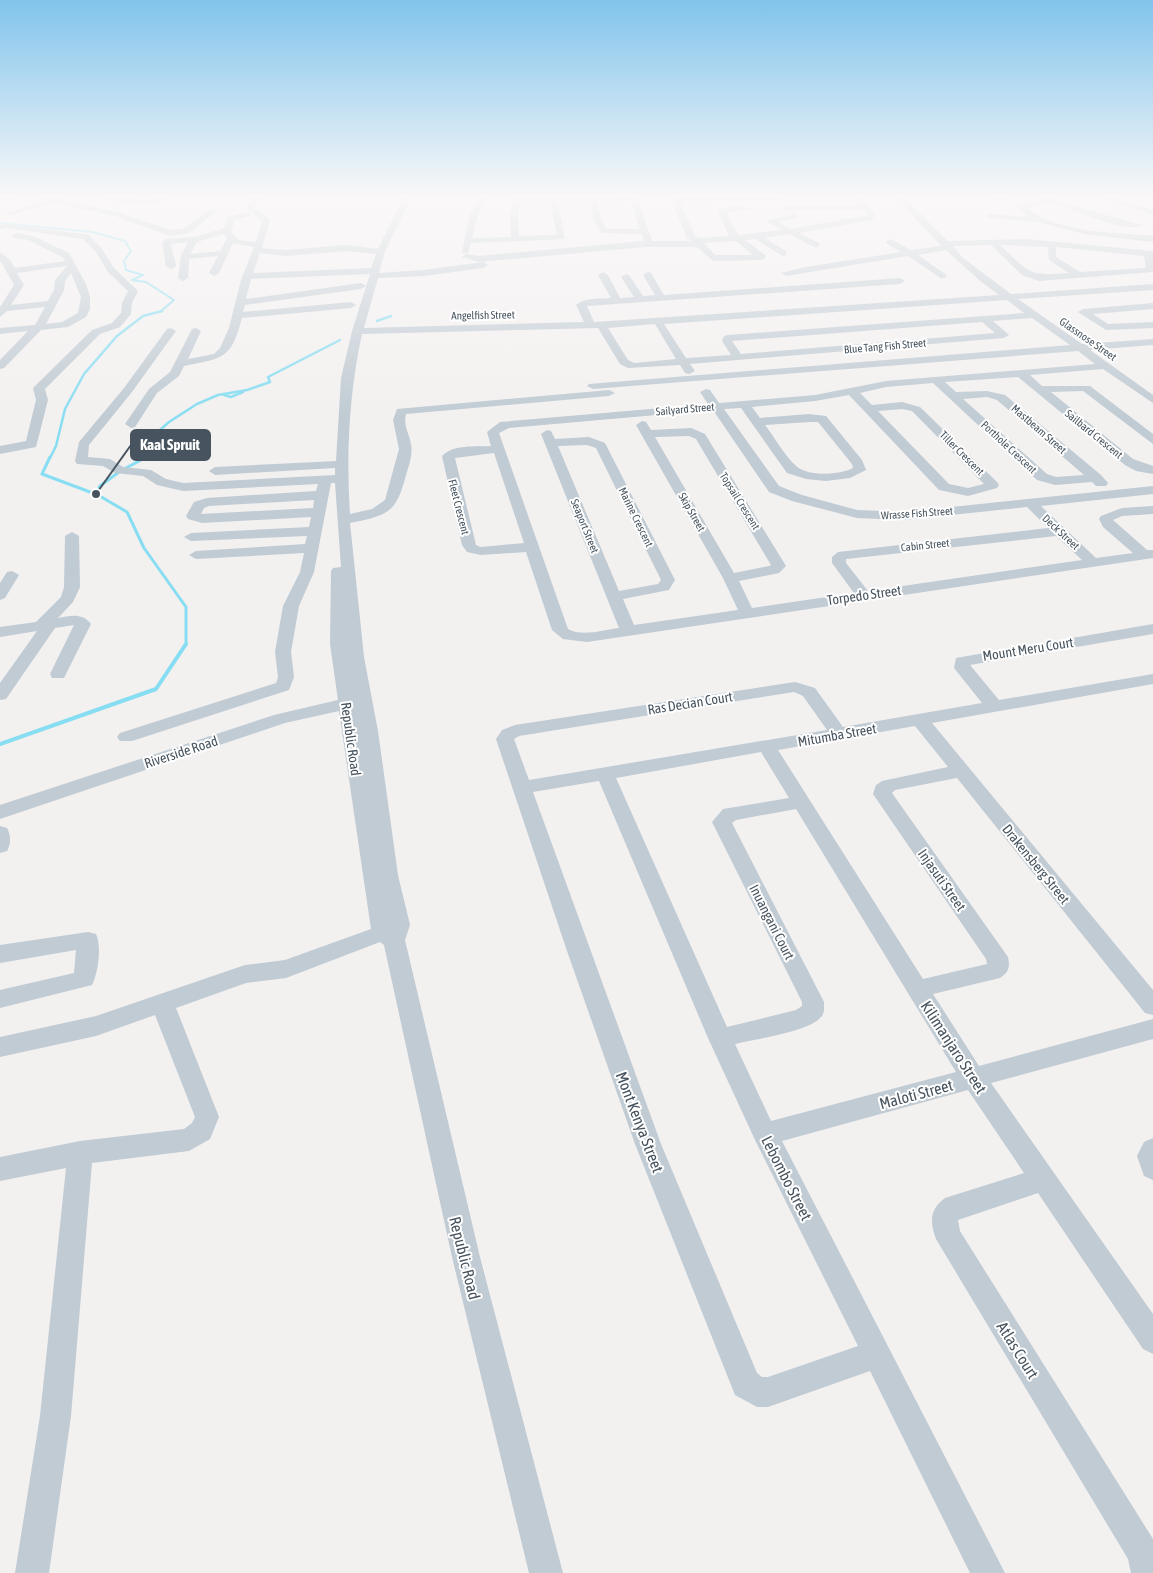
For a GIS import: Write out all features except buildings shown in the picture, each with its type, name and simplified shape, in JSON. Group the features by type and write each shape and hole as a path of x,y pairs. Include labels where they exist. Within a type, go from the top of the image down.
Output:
{"street":[{"path":"3,311 19,285 12,270"},
{"path":"0,366 31,334 36,317 50,304 58,290 60,280 68,270"},
{"path":"0,342 69,323 84,311 84,292 74,270"},
{"path":"0,331 31,334 84,330 96,332 114,327 123,318 133,291 112,270"},
{"path":"184,270 184,278"},
{"path":"140,374 178,368 218,356 229,340 250,270"},
{"path":"286,274 289,270"},
{"path":"356,270 373,273 418,274 460,271"},
{"path":"786,272 797,270"},
{"path":"888,270 948,321"},
{"path":"934,270 942,276"},
{"name":"Glassnose Street","path":"972,270 1078,348 1108,360 1153,400"},
{"path":"1024,270 1030,276 1039,278 1145,270"},
{"path":"1070,270 1078,276"},
{"path":"248,276 360,271"},
{"name":"Republic Road","path":"373,273 357,296 358,331 347,378 342,464 330,485 342,529 338,550 337,620 355,702 388,936 506,1427 546,1573"},
{"path":"603,275 618,300"},
{"path":"648,275 661,297"},
{"path":"626,277 640,299"},
{"path":"239,306 297,288 359,281 362,282 357,296"},
{"path":"598,324 582,304 661,297 906,286"},
{"name":"Angelfish Street","path":"358,331 598,324 1153,287"},
{"path":"239,306 357,296"},
{"path":"239,306 357,296"},
{"path":"290,302 357,296"},
{"path":"3,311 50,304"},
{"path":"1153,306 1084,312 1106,328 1153,325"},
{"name":"Blue Tang Fish Street","path":"739,358 727,342 728,338 1032,315"},
{"path":"0,319 36,317"},
{"name":"Blue Tang Fish Street","path":"598,324 627,364 632,366 1004,335 983,318"},
{"path":"657,320 694,378"},
{"path":"171,330 140,374 83,445 80,459 82,461 106,462 120,470 146,473 162,482 182,487 330,485"},
{"path":"131,424 153,391 178,368 196,331"},
{"path":"0,450 32,444 42,400 39,388 96,332"},
{"path":"593,386 1153,342"},
{"name":"Sailyard Street","path":"576,637 564,634 560,630 498,449 493,432 496,428 541,421 820,397 886,384 1020,373 1153,353"},
{"name":"Sailbard Crescent","path":"1020,373 1129,462 1141,468 1153,470"},
{"name":"Porthole Crescent","path":"936,380 1042,477 1055,481 1096,478"},
{"name":"Sailbard Crescent","path":"1040,389 1086,388 1153,440"},
{"path":"196,555 314,538 342,529 389,504 392,500 406,447 400,432 399,415 402,411 668,389"},
{"name":"Tiller Crescent","path":"852,391 944,487 954,491 967,491 992,485 916,409 902,405 870,409"},
{"name":"Wrasse Fish Street","path":"706,392 769,484 781,493 856,514 891,517 1153,490"},
{"name":"Mastbeam Street","path":"954,396 987,394 1001,397 1114,494"},
{"path":"744,404 796,474 817,477 849,474 860,470 858,463 822,419 809,418 758,422"},
{"path":"115,406 143,405"},
{"name":"Skip Street","path":"635,413 730,578 747,613"},
{"name":"Seaport Street","path":"541,421 628,630"},
{"name":"Topsail Crescent","path":"648,434 691,432 698,435 779,566 774,570 730,578"},
{"name":"Marine Crescent","path":"551,444 589,441 601,446 668,580 664,587 657,590 613,596"},
{"name":"Fleet Crescent","path":"498,449 457,452 448,456 469,544 472,549 481,551 531,547"},
{"path":"215,471 342,464"},
{"path":"126,737 284,686 286,677 283,652 291,606 304,582 320,512 330,485"},
{"path":"320,512 202,519 194,516 199,505 207,502 330,485"},
{"name":"Deck Street","path":"1029,502 1093,563"},
{"path":"1148,554 1108,524 1106,519 1119,513 1153,510"},
{"name":"Cabin Street","path":"863,596 839,562 843,554 1059,531"},
{"path":"0,695 13,679 46,624 70,593 72,536"},
{"path":"190,538 314,538"},
{"name":"Torpedo Street","path":"576,637 1148,554"},
{"path":"0,595 12,575"},
{"path":"0,632 77,620 83,624 58,674"},
{"name":"Mount Meru Court","path":"995,707 962,668 962,661 1153,629"},
{"name":"Mitumba Street","path":"520,788 767,747 1153,679"},
{"name":"Ras Decian Court","path":"518,731 795,687 807,691 839,734"},
{"name":"Riverside Road","path":"0,812 280,719 355,702"},
{"name":"Drakensberg Street","path":"920,720 1153,1006"},
{"name":"Mont Kenya Street","path":"518,731 507,736 505,743 520,788 648,1144 746,1384 757,1392 768,1392 877,1354"},
{"name":"Kilimanjaro Street","path":"767,747 974,1079 1153,1339"},
{"name":"Injasuti Street","path":"917,990 992,972 999,967 997,957 882,794 883,789 889,785 960,771"},
{"name":"Lebombo Street","path":"605,773 720,1038 765,1134 988,1573"},
{"name":"Inuangani Court","path":"720,1038 802,1018 813,1011 813,1002 722,822 730,814 801,802"},
{"path":"0,833 0,846"},
{"path":"0,1048 96,1026 245,974 286,969 388,936"},
{"path":"0,954 88,940 84,980 0,999"},
{"path":"0,1169 80,1153 188,1140 201,1131 207,1117 162,1002"},
{"name":"Maloti Street","path":"765,1134 974,1079 1153,1029"},
{"path":"1153,1150 1150,1156 1153,1168"},
{"path":"32,1573 47,1492 61,1368 80,1153"},
{"name":"Atlas Court","path":"1042,1180 954,1207 946,1214 944,1226 950,1239 1143,1553 1148,1573"}],"waterway":[{"path":"127,270 143,275 132,280 146,282 174,300 161,311"},
{"path":"50,458 56,446 65,409 84,374 117,336 143,316 161,311"},
{"path":"377,321 391,316"},
{"path":"140,457 140,449 144,444 169,422 197,404 218,395 247,390 270,382 268,377 340,340"},
{"path":"224,395 231,397 243,392"},
{"path":"50,457 42,474 98,495 127,512 144,548 186,607 186,644"},
{"path":"124,469 141,460 140,457"},
{"path":"96,494 100,486 119,472"},
{"path":"0,744 156,689 186,644"}],"place":[{"name":"Kaal Spruit","path":"96,494"}]}
